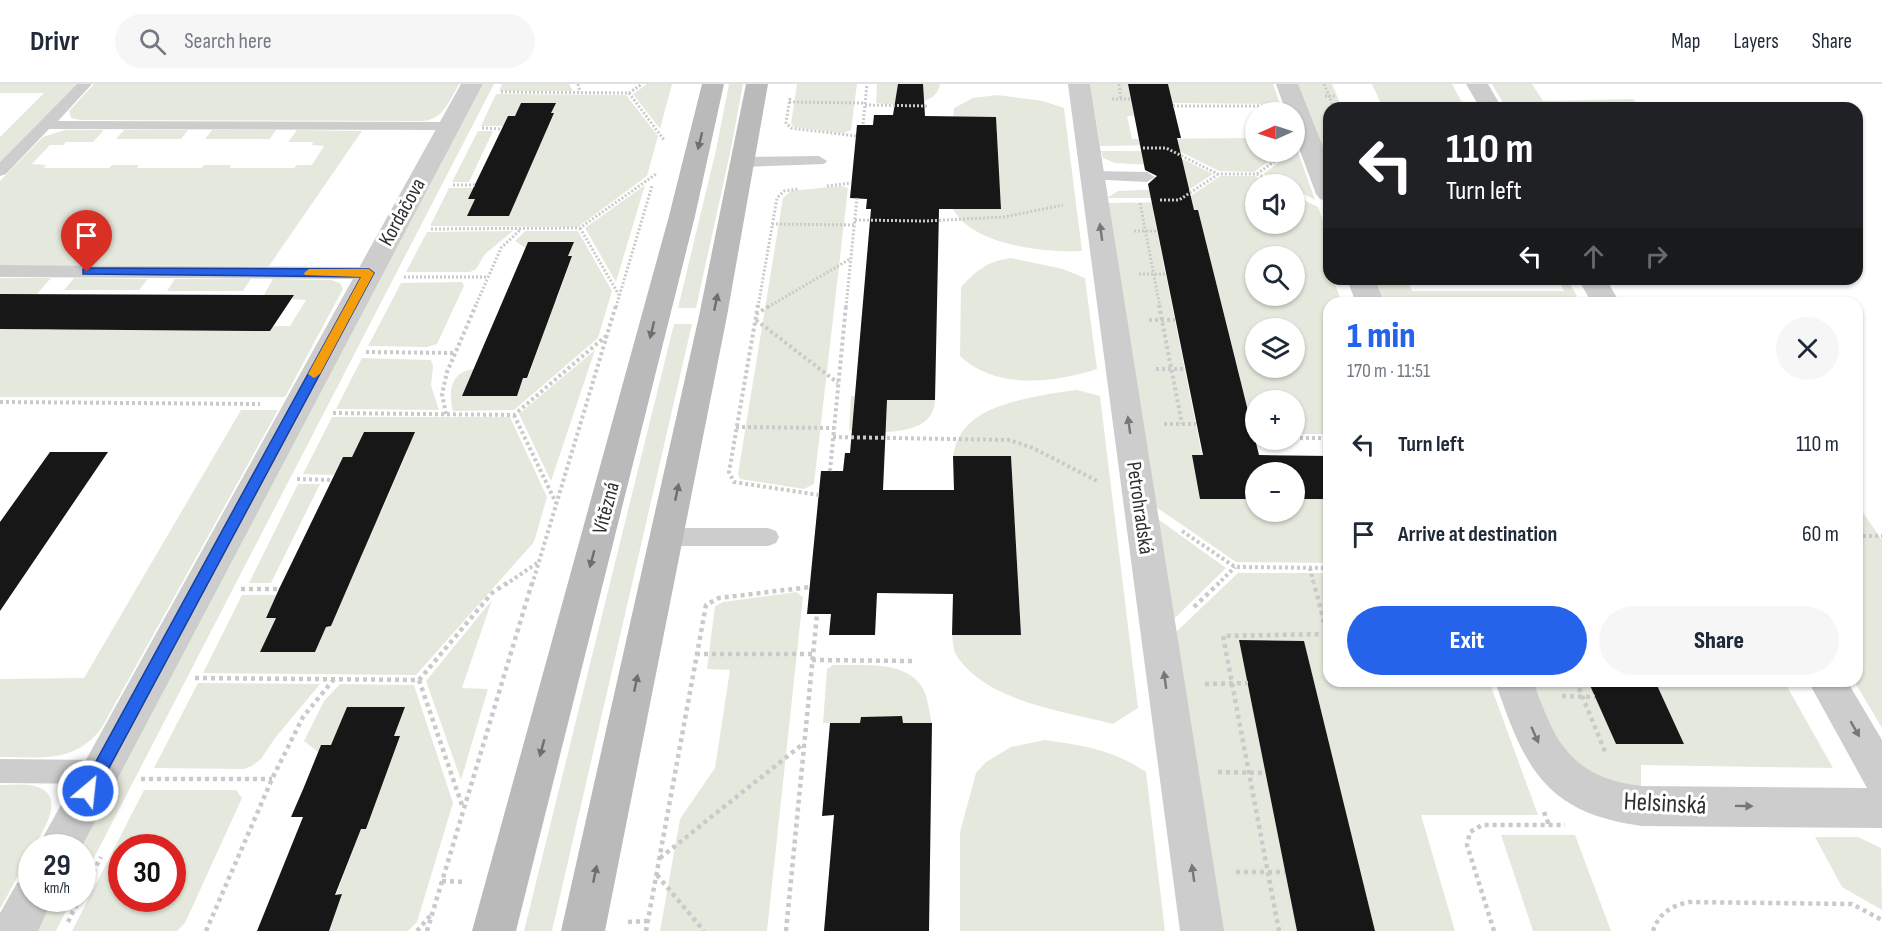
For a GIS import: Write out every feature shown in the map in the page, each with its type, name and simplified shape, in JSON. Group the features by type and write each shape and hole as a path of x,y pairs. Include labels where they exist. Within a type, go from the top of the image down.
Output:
{"main road":[{"name":"Vítězná","path":"494,931 680,227 713,84"},
{"path":"583,931 667,537 744,162 757,84"}],"street":[{"name":"Petrohradská","path":"1079,84 1202,931"},
{"path":"1287,84 1323,178"},
{"path":"1477,84 1488,102"},
{"name":"Kordačova","path":"66,834 298,404 383,275 483,88"},
{"name":"Helsinská","path":"1516,687 1535,737 1550,762 1590,793 1627,805 1882,808"},
{"path":"1830,687 1882,777"},
{"path":"14,931 24,912"}],"lane":[{"path":"0,171 85,84"},
{"path":"46,125 462,127"},
{"path":"744,162 819,160"},
{"path":"1093,176 1147,177"},
{"path":"0,272 383,275"},
{"path":"667,537 768,537"},
{"path":"0,771 99,772"}],"path":[{"path":"578,84 580,92"},
{"path":"483,88 629,93 642,84"},
{"path":"863,124 867,84"},
{"path":"1119,84 1121,99"},
{"path":"1324,84 1332,102"},
{"path":"629,93 664,140"},
{"path":"790,93 786,123 793,129 856,136"},
{"path":"1329,96 1337,96"},
{"path":"789,102 929,106"},
{"path":"1173,105 1245,106"},
{"path":"462,127 502,129"},
{"path":"662,151 667,129"},
{"path":"427,931 658,162"},
{"path":"1257,174 1274,162"},
{"path":"423,229 580,228 656,174"},
{"path":"1218,174 1245,174"},
{"path":"820,186 851,183"},
{"path":"446,185 475,185"},
{"path":"809,188 784,191 778,195 729,472 731,479 739,483 819,495"},
{"path":"830,471 857,198"},
{"path":"1140,200 1182,424"},
{"path":"772,224 1004,217 1069,203"},
{"path":"580,228 619,295"},
{"path":"446,414 442,394 447,372 501,248 522,229"},
{"path":"756,314 851,259"},
{"path":"383,275 488,277"},
{"path":"755,320 838,383"},
{"path":"329,413 514,415 607,335"},
{"path":"360,352 455,353"},
{"path":"0,402 298,404"},
{"path":"514,415 556,503"},
{"path":"736,427 834,428"},
{"path":"833,437 1009,440 1033,448 1107,486"},
{"path":"1305,438 1323,438"},
{"path":"295,479 332,480"},
{"path":"1139,501 1235,567 1323,568"},
{"path":"1863,536 1882,536"},
{"path":"419,680 492,593 537,563"},
{"path":"1160,641 1235,567"},
{"path":"1310,568 1323,618"},
{"path":"646,931 704,610 710,602 719,598 810,587"},
{"path":"239,589 279,589"},
{"path":"786,931 817,614"},
{"path":"1279,931 1223,636 1323,634"},
{"path":"696,654 813,654"},
{"path":"812,660 912,661"},
{"path":"194,678 419,680"},
{"path":"206,931 272,779 303,717 334,679"},
{"path":"419,680 464,809"},
{"path":"1578,687 1627,805"},
{"path":"660,858 804,743"},
{"path":"141,779 272,779"},
{"path":"1193,872 1285,872"},
{"path":"656,874 704,931"},
{"path":"1653,931 1658,917 1666,909 1676,904 1689,902 1852,904 1882,920"},
{"path":"64,931 73,912"},
{"path":"417,931 432,913"}],"shaded area":[{"path":"0,84 77,84 0,162 0,137 44,93 0,93"},
{"path":"94,84 459,84 441,113 430,120 423,121 80,120 71,118 69,111"},
{"path":"483,84 494,84 96,854 96,834 87,834"},
{"path":"502,84 569,84 573,91 499,91"},
{"path":"647,84 672,84 660,129 633,94"},
{"path":"729,84 743,84 696,308 678,308 716,150"},
{"path":"797,84 857,84 851,130 844,133 794,127 791,124"},
{"path":"877,84 940,84 937,92 923,102 894,104 876,103"},
{"path":"1090,84 1128,84 1134,116 1127,116 1132,139 1245,138 1245,162 1268,162 1254,172 1219,171 1167,145 1100,146"},
{"path":"1168,84 1273,84 1279,102 1245,104 1173,103"},
{"path":"1293,84 1332,84 1340,102 1323,102 1323,162 1305,115 1305,102 1300,102"},
{"path":"1372,84 1452,84 1462,102 1380,102"},
{"path":"1492,84 1532,84 1543,101 1633,99 1635,102 1502,102"},
{"path":"496,94 626,95 658,136 647,176 578,227 430,226 449,188 473,188 468,199 475,199 468,216 505,216 511,203 514,203 530,168 537,145 540,145 554,114 551,113 555,103 521,103 515,116 503,126 481,126"},
{"path":"997,95 1043,101 1064,108 1082,251 1030,248 992,239 962,221 953,209 1001,208 996,117 953,117 954,108 973,98"},
{"path":"65,130 104,130 93,142 66,142 63,145 50,145 32,164 46,165 44,168 109,168 112,165 139,165 137,168 201,168 204,165 231,165 230,168 294,168 297,165 312,165 324,146 312,145 313,142 288,142 297,130 362,131 269,266 0,265 0,181 43,137"},
{"path":"124,130 188,130 181,139 116,139"},
{"path":"212,130 276,130 270,139 205,139"},
{"path":"478,131 493,131 469,182 452,182"},
{"path":"1101,151 1166,151 1213,174 1176,198 1107,198 1118,191 1188,188 1150,165 1115,163 1103,158"},
{"path":"1279,162 1302,162 1315,200 1305,194 1305,174 1263,174"},
{"path":"1220,176 1245,176 1245,234 1305,234 1305,201 1318,207 1323,221 1323,285 1335,285 1340,297 1323,297 1323,434 1305,434 1305,390 1245,390 1245,398 1198,210 1153,211 1202,455 1245,491 1245,522 1305,522 1305,499 1323,499 1323,563 1236,562 1156,507 1108,203 1182,202"},
{"path":"645,185 616,282 585,228"},
{"path":"841,186 848,188 814,484 804,489 740,479 738,474 783,198 791,191"},
{"path":"513,231 485,254 476,269 470,272 406,272 427,232"},
{"path":"525,231 578,231 612,291 598,338 514,410 453,411 451,389 461,373 475,369 472,396 517,396 523,378 528,378 553,299 557,299 572,257 568,256 573,243 530,251 515,241"},
{"path":"1011,258 1063,269 1085,278 1097,369 1062,378 1008,379 974,367 960,356 961,287 983,268"},
{"path":"0,278 51,278 37,294 0,298"},
{"path":"74,278 148,279 139,290 64,290"},
{"path":"175,279 251,279 243,291 167,291"},
{"path":"273,279 331,280 340,283 343,289 285,397 0,397 0,329 54,330 58,325 87,330 162,330 165,326 270,331 273,326 290,326 306,300 291,299 293,295 264,295"},
{"path":"462,282 464,286 437,344 427,347 368,346 401,283"},
{"path":"1371,285 1410,285 1412,291 1564,291 1561,285 1571,285 1577,296 1576,297 1375,297"},
{"path":"674,324 692,324 552,931 524,931"},
{"path":"595,350 551,481 519,414"},
{"path":"362,358 431,360 433,366 431,385 439,410 336,409"},
{"path":"1077,390 1100,396 1138,708 1113,724 1049,709 1005,694 968,670 953,647 952,635 1021,635 1011,456 953,456 956,444 967,426 989,411 1018,400"},
{"path":"851,396 879,396 879,400 911,400 912,396 935,396 933,410 918,426 892,432 854,432 849,430"},
{"path":"241,410 278,410 101,729 79,748 68,753 43,757 0,757 0,679 84,678"},
{"path":"332,417 510,417 547,497 534,542 416,675 203,673 242,595 277,595 266,617 276,618 260,652 314,652 326,627 331,626 362,555 376,512 381,512 407,452 411,432 364,432 352,457 343,457 334,475 303,474"},
{"path":"298,484 320,484 271,583 249,583"},
{"path":"1863,513 1882,540 1882,728 1858,687 1863,687"},
{"path":"1158,519 1226,568 1174,619"},
{"path":"1238,573 1323,573 1323,687 1491,687 1538,815 1421,815 1455,931 1375,931 1304,641 1239,640 1297,931 1223,931 1175,633"},
{"path":"796,592 803,597 767,931 660,931 680,819 715,768 730,670 707,669 715,606 723,602"},
{"path":"492,600 462,688 488,689 461,780 426,681"},
{"path":"833,665 881,666 905,672 922,687 932,723 903,723 902,716 861,717 860,723 823,723 827,669"},
{"path":"198,683 320,684 275,738 261,759 252,766 244,769 154,768"},
{"path":"340,684 414,685 453,803 417,922 408,931 329,931 342,895 336,895 361,829 366,829 399,736 394,736 405,707 348,707 331,745 321,745 318,752 304,741 324,701"},
{"path":"1528,687 1591,687 1616,744 1684,744 1658,687 1787,687 1833,768 1641,765 1641,795 1579,773"},
{"path":"1045,740 1110,754 1146,772 1165,931 960,931 960,832 976,773 986,762 1011,747"},
{"path":"0,785 38,787 50,798 50,815 41,834 18,834 18,876 0,909"},
{"path":"144,790 236,790 242,798 185,923 177,931 72,931 82,912 96,912 96,884 108,860 108,912 186,912 186,834 122,834"},
{"path":"1501,835 1575,835 1611,931 1533,931"},
{"path":"1815,837 1858,837 1881,848 1882,910 1842,887"},
{"path":"46,912 66,912 56,931 36,931"}],"building":[{"path":"898,84 923,84 925,116 996,117 1001,209 939,209 935,400 887,400 883,490 954,490 953,456 1011,456 1021,635 952,635 953,594 877,593 875,635 829,635 831,614 807,614 821,471 843,471 845,453 850,453 871,209 866,209 867,199 850,198 857,125 873,125 874,115 893,115"},
{"path":"1128,84 1168,84 1181,138 1177,138 1194,210 1198,210 1245,399 1245,450 1258,450 1259,455 1323,456 1323,499 1305,499 1305,462 1245,462 1245,499 1200,499 1192,455 1203,455 1148,184 1157,176 1145,170"},
{"path":"521,103 556,103 551,113 554,113 509,216 467,216 475,199 468,199 508,116 515,116"},
{"path":"528,242 574,242 568,256 572,256 527,378 523,378 517,396 462,396"},
{"path":"0,294 294,295 270,331 0,329"},
{"path":"364,432 415,432 331,626 326,627 315,652 260,652 276,618 266,618 279,589 343,457 352,457"},
{"path":"50,452 108,452 0,611 0,522"},
{"path":"1239,640 1304,641 1375,931 1297,931"},
{"path":"1591,687 1658,687 1684,744 1616,744"},
{"path":"347,707 405,707 394,736 400,736 366,829 361,829 335,895 342,894 329,931 257,931 303,817 291,817 321,745 331,745"},
{"path":"902,716 903,723 932,723 929,931 824,931 834,815 822,816 830,723 860,723 861,717"}],"slow traffic":[{"path":"309,273 369,273 314,374"}],"route":[{"path":"87,272 369,273 88,791"}]}
